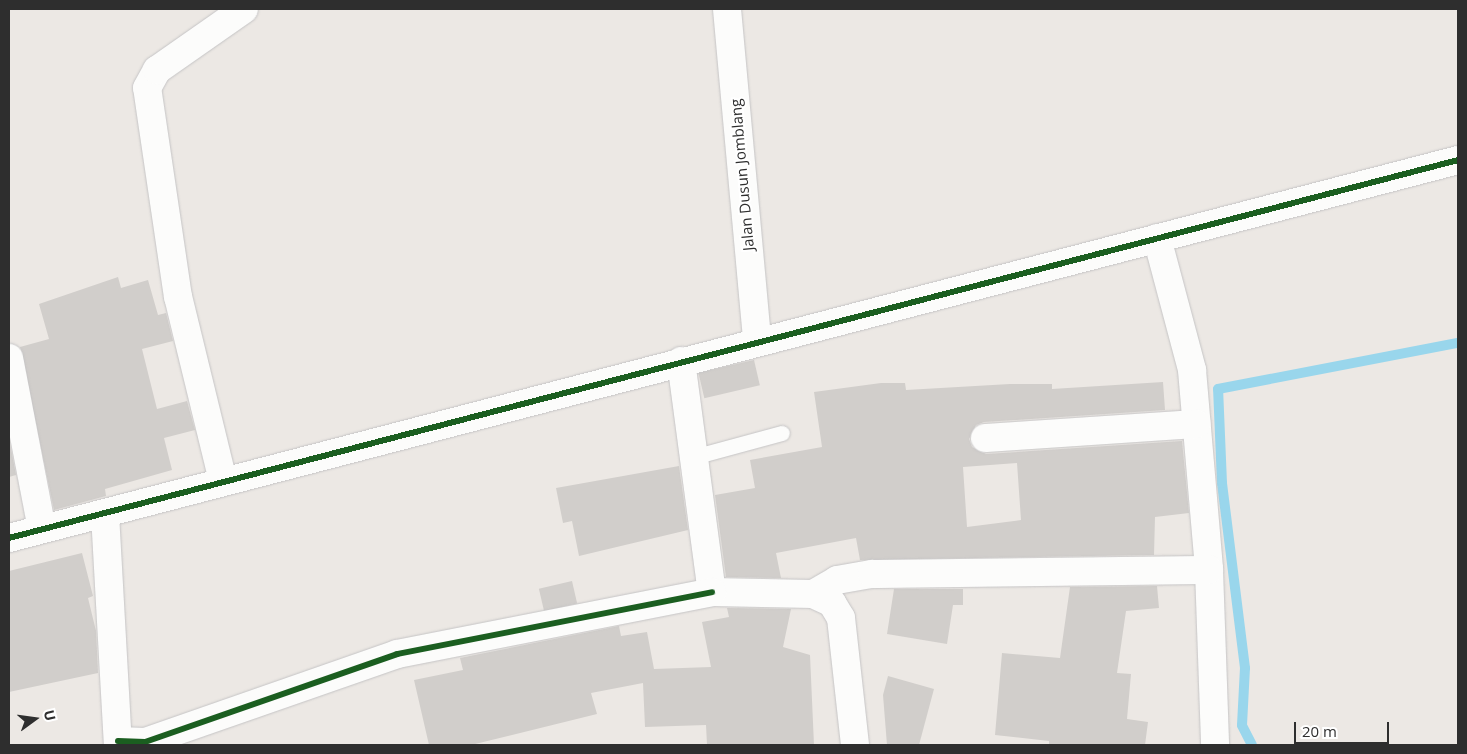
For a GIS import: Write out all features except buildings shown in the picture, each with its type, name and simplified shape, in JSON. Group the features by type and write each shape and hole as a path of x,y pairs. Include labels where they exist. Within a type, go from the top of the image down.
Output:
{"street":[{"path":"223,481 178,297 147,88 157,70 244,9"},
{"name":"Jalan Dusun Jomblang","path":"727,9 758,341"},
{"path":"9,538 681,361 1458,160"},
{"path":"1157,238 1192,370 1209,570 1215,745"},
{"path":"9,358 42,529"},
{"path":"681,361 712,592"},
{"path":"985,438 1197,424"},
{"path":"105,514 118,743 146,743 397,654 712,592 813,594 832,603 841,618 855,745"},
{"path":"813,594 836,580 872,574 1209,570"}],"lane":[{"path":"693,457 782,433"}],"waterway":[{"path":"1252,745 1242,725 1245,668 1222,483 1218,389 1458,343"}],"cycle path":[{"path":"9,538 1458,160"},
{"path":"118,741 145,742 397,654 712,592"}]}
